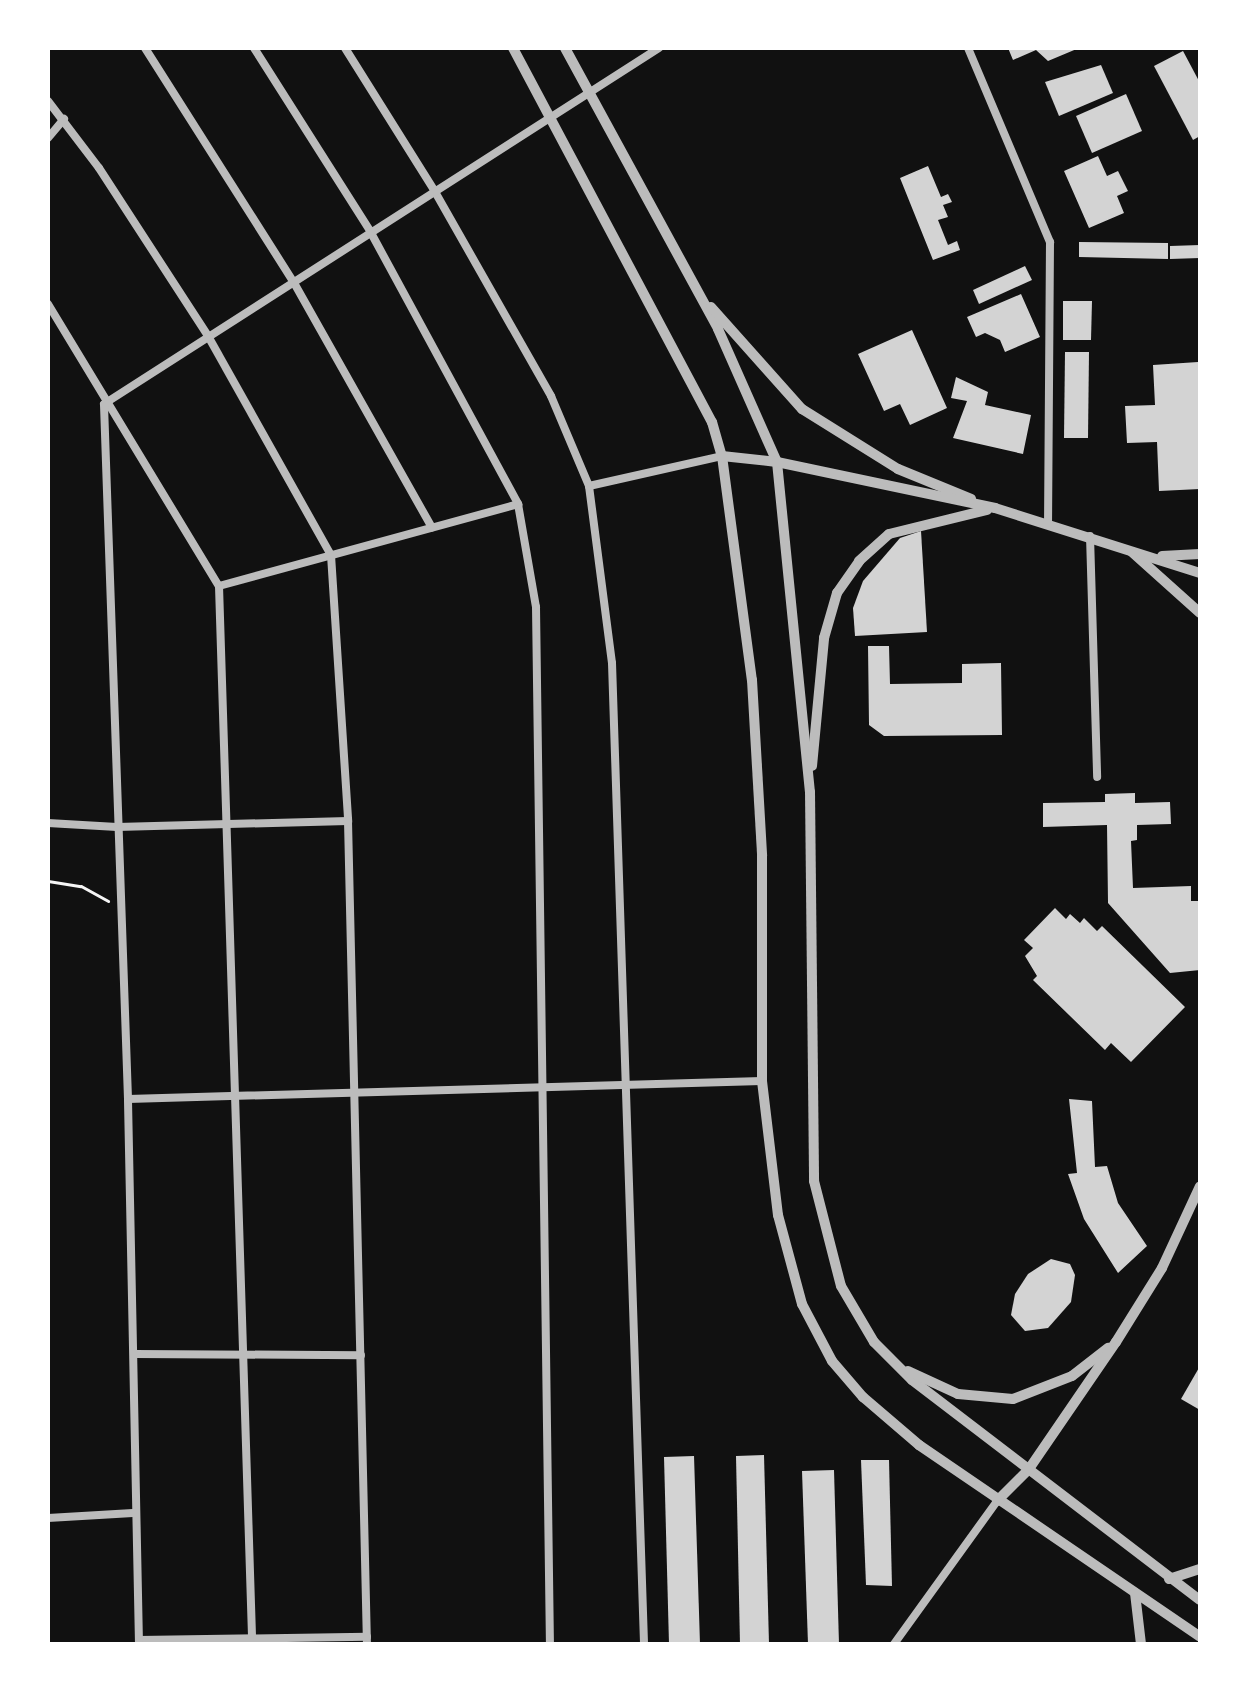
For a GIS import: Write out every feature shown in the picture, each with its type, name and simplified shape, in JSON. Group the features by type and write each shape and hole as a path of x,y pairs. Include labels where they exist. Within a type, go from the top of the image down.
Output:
{"street":[{"path":"145,48 293,281 432,528"},
{"path":"254,48 370,231 518,504 536,607 550,1644"},
{"path":"345,48 434,190 551,396 589,486 612,663 644,1644"},
{"path":"513,48 552,113 712,422 722,456 752,680 762,856 762,1081 787,1262 814,1333 863,1397 997,1501 1200,1637"},
{"path":"565,48 700,295 777,462 810,792 814,1181 841,1286 874,1342 900,1368 1200,1600"},
{"path":"104,404 552,113 659,48"},
{"path":"968,48 1050,242 1048,522"},
{"path":"48,101 64,119 208,336 331,555 348,821 367,1641 252,1639 139,1642 133,1513 135,1354 128,1099 119,910 104,404"},
{"path":"48,138 64,119"},
{"path":"700,295 802,409 898,469 995,508"},
{"path":"48,304 104,404 219,586 252,1639"},
{"path":"589,486 722,456 777,462 995,508 1048,522 1200,573"},
{"path":"219,586 518,504"},
{"path":"810,792 824,638 837,593 859,561 889,534 995,508"},
{"path":"1090,536 1097,777"},
{"path":"1127,548 1163,557 1200,554"},
{"path":"1127,548 1200,613"},
{"path":"48,823 117,827 348,821"},
{"path":"128,1099 762,1081"},
{"path":"894,1644 997,1501 1029,1469 1116,1342 1162,1268 1200,1186"},
{"path":"900,1368 958,1394 1013,1399 1037,1394 1072,1376 1116,1342"},
{"path":"135,1354 361,1355"},
{"path":"48,1518 133,1513"},
{"path":"1169,1579 1200,1569"},
{"path":"1135,1593 1141,1644"}],"path":[{"path":"48,881 81,886 119,910"}],"building":[{"path":"1008,48 1079,48 1048,61 1036,50 1013,60"},
{"path":"1183,51 1200,83 1200,136 1193,140 1154,66"},
{"path":"1101,65 1113,93 1059,116 1045,82"},
{"path":"1126,94 1142,131 1092,153 1076,116"},
{"path":"1098,156 1107,176 1118,171 1128,191 1117,196 1124,213 1089,228 1064,171"},
{"path":"928,166 941,197 948,194 952,202 943,205 948,217 938,220 948,245 957,241 960,250 933,260 900,178"},
{"path":"1079,242 1168,243 1168,259 1079,257"},
{"path":"1200,245 1200,258 1170,259 1170,246"},
{"path":"1025,266 1032,280 979,304 973,290"},
{"path":"1021,294 1040,337 1005,352 1000,340 985,333 976,337 967,317"},
{"path":"1063,301 1092,301 1091,340 1063,340"},
{"path":"912,330 947,408 910,425 900,404 884,411 858,354"},
{"path":"1065,352 1089,352 1088,438 1064,438"},
{"path":"1198,362 1200,489 1159,491 1157,442 1127,443 1125,406 1155,405 1153,365"},
{"path":"956,377 988,392 985,405 1031,415 1023,454 953,438 967,401 951,398"},
{"path":"921,531 927,632 855,636 853,608 863,581 900,538"},
{"path":"868,646 889,646 890,684 962,683 962,664 1001,663 1002,735 884,736 869,725"},
{"path":"1135,793 1135,803 1170,802 1171,824 1137,825 1137,840 1131,841 1133,888 1191,886 1191,901 1200,901 1200,970 1170,973 1108,903 1107,825 1043,827 1043,803 1105,802 1105,794"},
{"path":"1055,908 1066,919 1070,914 1080,923 1084,918 1097,931 1102,926 1185,1007 1131,1062 1111,1043 1105,1050 1033,980 1037,976 1025,956 1033,948 1024,940"},
{"path":"1069,1099 1092,1101 1095,1167 1107,1166 1118,1203 1147,1246 1118,1273 1084,1219 1068,1174 1077,1173"},
{"path":"1051,1259 1070,1264 1075,1275 1071,1302 1048,1328 1025,1331 1011,1315 1015,1294 1028,1274"},
{"path":"1200,1366 1200,1410 1181,1399"},
{"path":"764,1455 769,1644 740,1644 736,1456"},
{"path":"694,1456 700,1644 669,1644 664,1457"},
{"path":"861,1460 889,1460 892,1586 866,1585"},
{"path":"834,1470 839,1644 808,1644 802,1471"}]}
